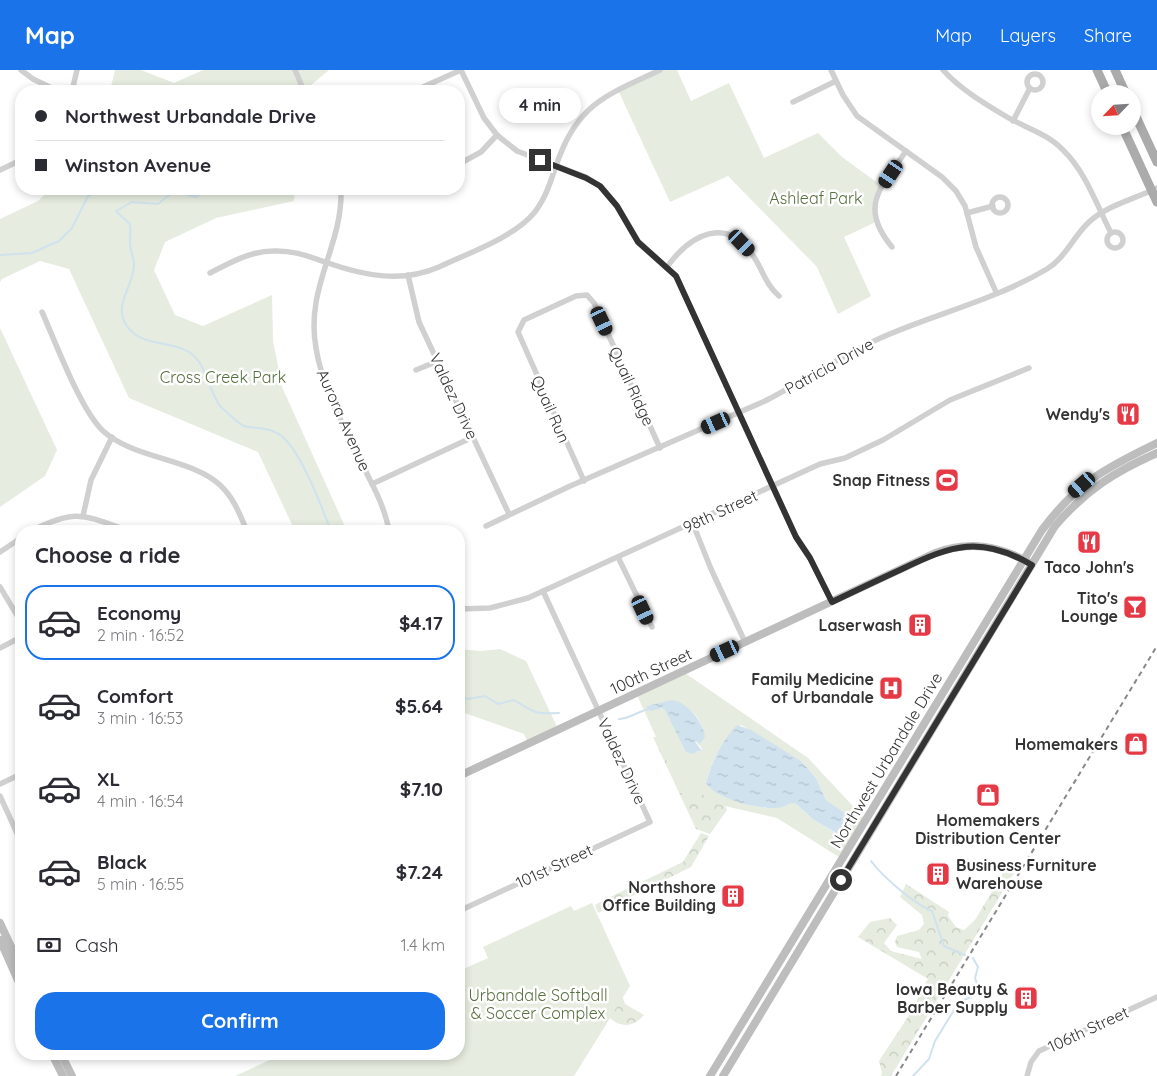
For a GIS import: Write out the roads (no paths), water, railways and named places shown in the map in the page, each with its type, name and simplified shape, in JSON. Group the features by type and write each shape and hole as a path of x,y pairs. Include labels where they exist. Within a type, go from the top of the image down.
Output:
{"main road":[{"path":"1097,70 1104,85"},
{"path":"1115,70 1122,85"},
{"path":"1141,127 1157,162"},
{"path":"1127,135 1154,189 1157,202"},
{"path":"1023,560 1053,515 1077,489 1102,470 1157,443"},
{"path":"1032,565 1055,526 1090,490 1110,476 1157,453"},
{"name":"100th Street","path":"465,773 935,553 957,546 992,547 1032,565"},
{"name":"Northwest Urbandale Drive","path":"710,1076 1023,560"},
{"name":"Northwest Urbandale Drive","path":"723,1076 1032,565"},
{"path":"0,923 15,955"},
{"path":"0,940 15,972"},
{"path":"55,1060 63,1076"},
{"path":"64,1060 72,1076"}],"street":[{"path":"21,70 47,85"},
{"path":"73,85 77,70"},
{"path":"294,70 301,85"},
{"path":"427,85 461,70 484,118 498,135 517,151 586,178 600,186 617,206 638,242 666,267 682,286 796,537 810,558 832,602"},
{"path":"210,273 244,257 273,251 297,252 376,276 408,276 437,267 519,227 533,214 544,198 569,135 587,110 601,98 660,70"},
{"path":"831,70 836,82 857,116 952,186 960,197 967,213 981,260 996,292"},
{"path":"943,70 960,86 1014,120 1047,137 1063,150 1076,165 1111,233"},
{"path":"793,102 836,82"},
{"path":"1014,120 1030,88"},
{"path":"465,161 481,152 498,135"},
{"path":"892,247 882,235 876,222 874,206 878,192 906,152"},
{"path":"0,170 15,163"},
{"name":"Patricia Drive","path":"486,526 509,514 739,413 885,336 996,292 1048,269 1063,257 1087,224 1101,214 1154,189"},
{"name":"Aurora Avenue","path":"341,195 338,228 326,262 314,308 314,340 319,364 382,506 387,525"},
{"path":"967,213 993,206"},
{"path":"666,267 680,249 694,240 712,232 722,232 742,243 751,252 770,288 779,296"},
{"name":"Valdez Drive","path":"408,276 420,322 509,514"},
{"name":"Quail Ridge","path":"518,337 518,328 524,320 581,294 591,298 660,448"},
{"path":"42,312 87,410 98,425 112,438 125,445 202,474 219,484 234,503 244,525"},
{"name":"Quail Run","path":"518,337 584,481"},
{"path":"416,370 438,361"},
{"name":"98th Street","path":"465,609 490,608 512,604 543,591 693,524 820,464 844,458 883,440 956,397 1029,368"},
{"path":"372,484 473,437"},
{"path":"84,516 91,480 112,438"},
{"path":"44,525 56,519 84,516 106,525"},
{"path":"693,524 711,569 745,642"},
{"path":"0,552 15,542"},
{"path":"618,557 652,627"},
{"path":"0,587 15,612"},
{"name":"Valdez Drive","path":"543,591 650,822"},
{"path":"0,648 15,640"},
{"path":"0,784 15,777"},
{"path":"0,796 15,829"},
{"name":"101st Street","path":"465,908 650,822"},
{"name":"106th Street","path":"1027,1073 1040,1051 1157,997"}],"water":[{"path":"672,700 678,701 689,708 702,725 705,737 700,744 694,740 702,751 697,751 693,754 686,752 665,710 662,708 651,711 647,710 647,706"},
{"path":"737,725 751,730 801,761 816,778 826,800 846,814 846,821 839,832 840,835 814,820 795,803 779,808 759,807 738,802 711,789 706,783 711,767 722,744"}],"waterway":[{"path":"0,255 32,253 59,241 72,228 90,195"},
{"path":"169,195 158,204 132,202 116,211 130,224 130,246 134,262 133,273 123,303 123,318 133,333 140,337 181,348 195,357 204,370 221,407 238,422 244,426 273,431 285,439 309,478 329,525"},
{"path":"189,195 196,197 199,195"},
{"path":"465,698 485,696 498,704 514,700 535,712 559,713"},
{"path":"619,719 649,709"},
{"path":"871,861 899,889 932,911 944,946 965,955"},
{"path":"913,1076 929,1059 935,1041 959,1002 976,995 978,987 975,978 978,967 973,958"}],"railway":[{"path":"896,1076 1157,646"}],"place":[{"name":"Wendy's","path":"1128,414"},
{"name":"Snap Fitness","path":"947,480"},
{"name":"Taco John's","path":"1089,542"},
{"name":"Tito's Lounge","path":"1135,607"},
{"name":"Laserwash","path":"920,625"},
{"name":"Family Medicine of Urbandale","path":"891,688"},
{"name":"Homemakers","path":"1136,744"},
{"name":"Homemakers Distribution Center","path":"988,795"},
{"name":"Business Furniture Warehouse","path":"938,874"},
{"name":"Northshore Office Building","path":"733,896"},
{"name":"Iowa Beauty & Barber Supply","path":"1026,998"}],"park label":[{"name":"Ashleaf Park","path":"816,198"},
{"name":"Cross Creek Park","path":"223,377"},
{"name":"Urbandale Softball & Soccer Complex","path":"538,1004"}]}
